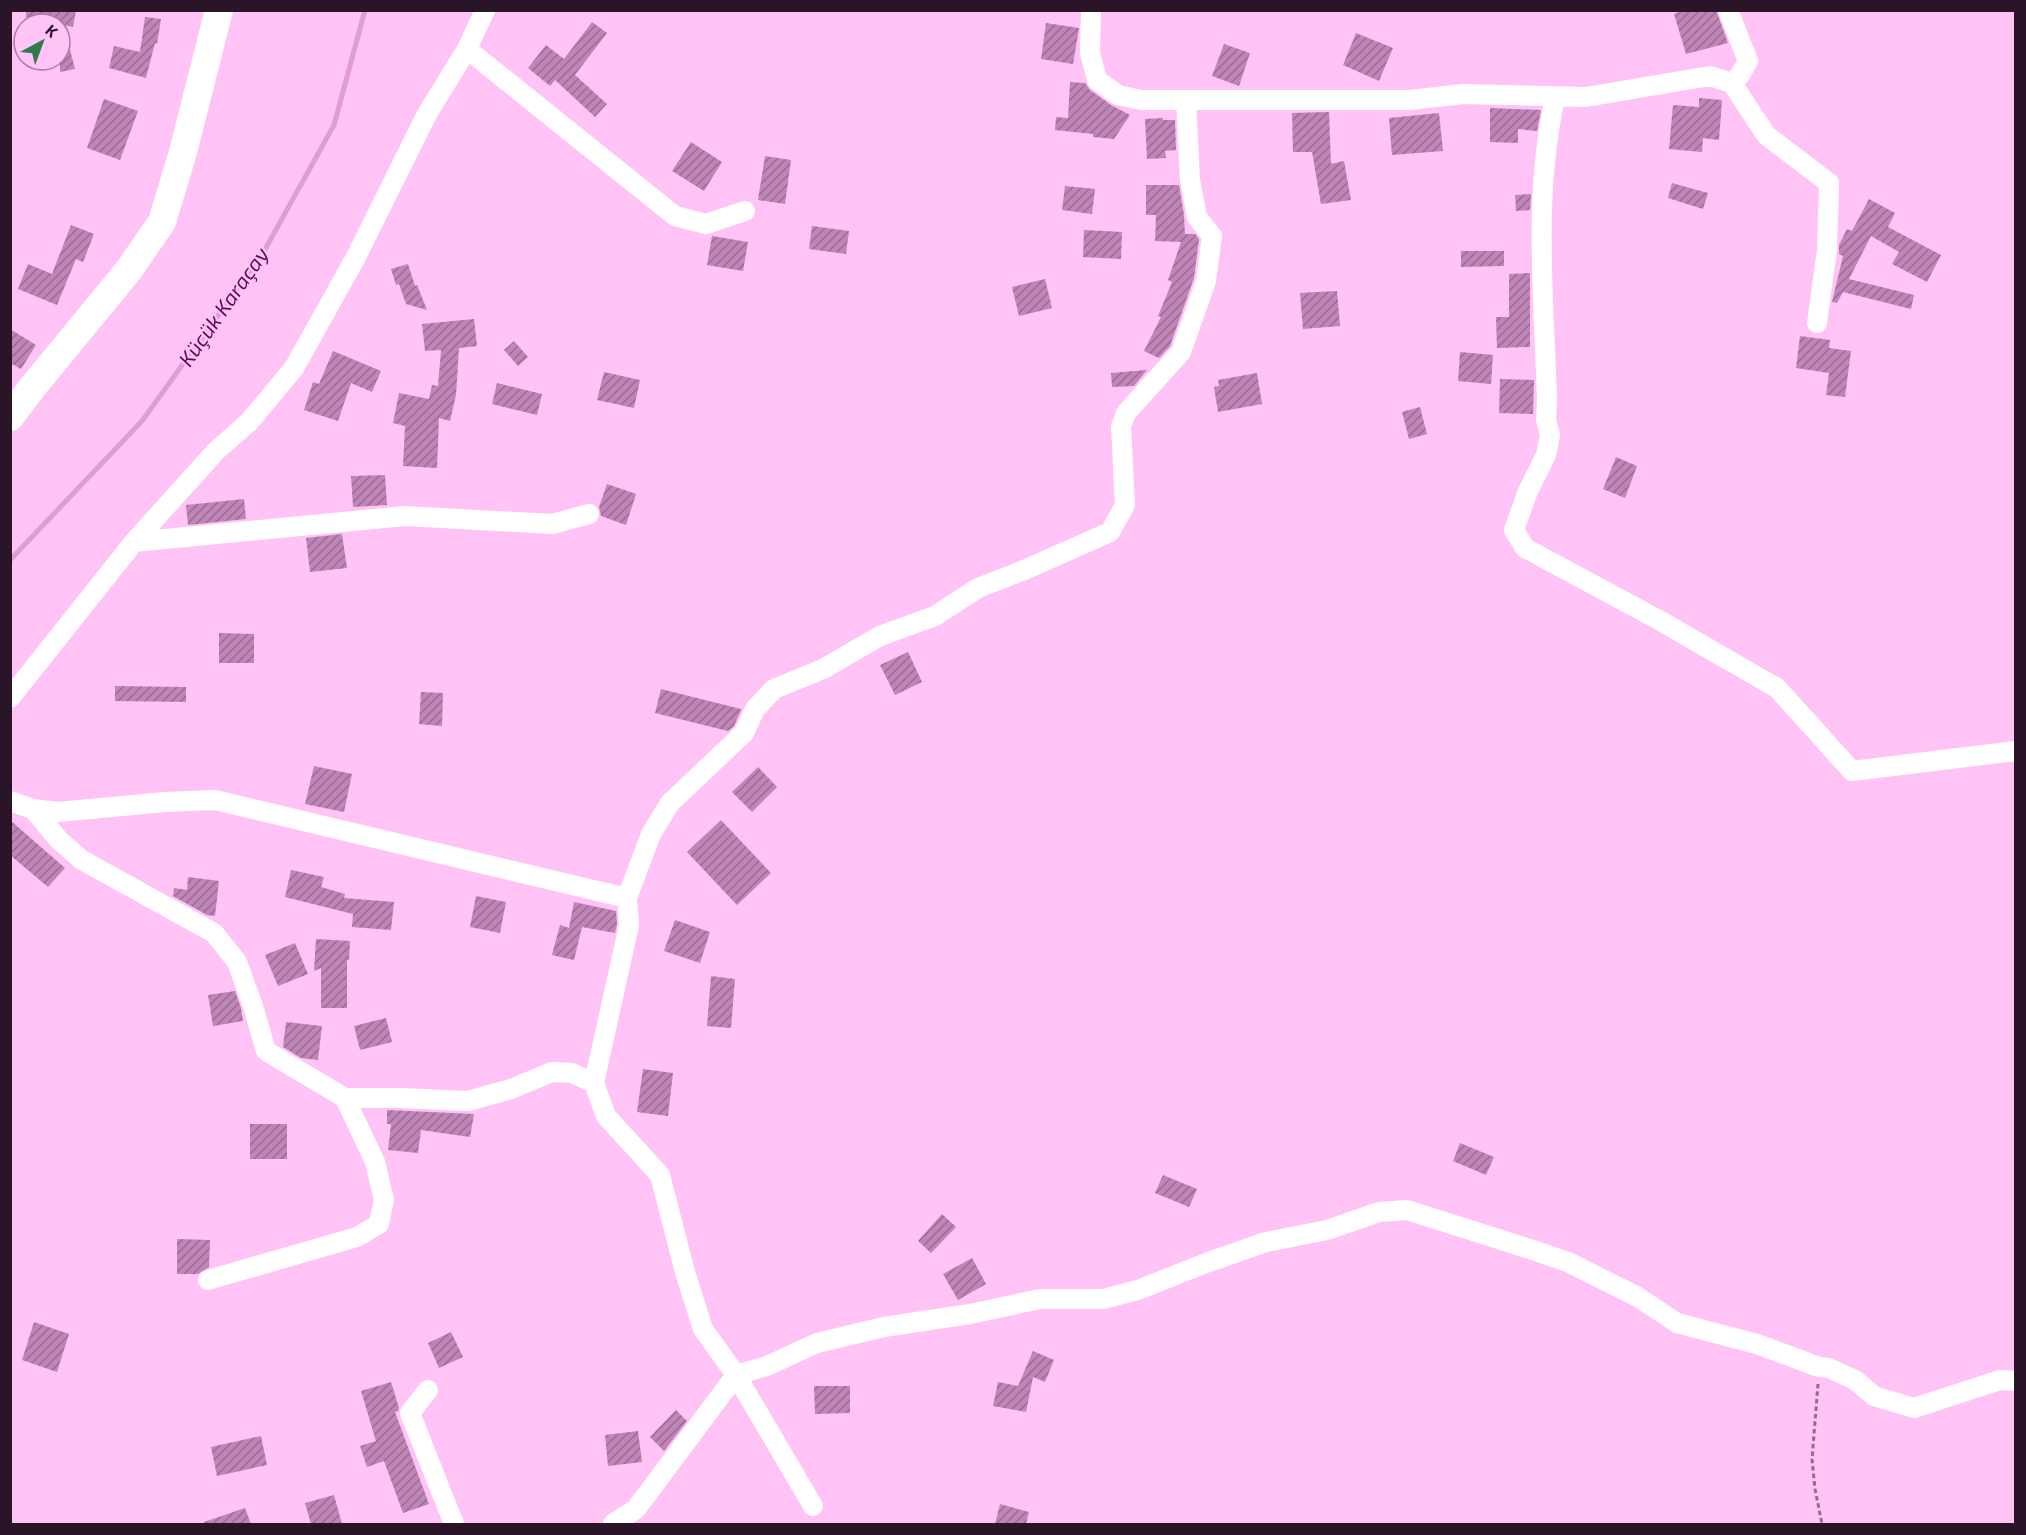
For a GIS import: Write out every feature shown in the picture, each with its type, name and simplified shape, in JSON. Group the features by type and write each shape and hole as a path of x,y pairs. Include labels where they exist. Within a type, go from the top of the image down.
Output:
{"street":[{"path":"10,417 128,271 162,222 183,152 219,10"},
{"path":"10,698 134,542 216,451 249,422 294,368 356,257 427,114 467,49 485,10"},
{"path":"1091,10 1090,53 1097,80 1118,95 1141,100 1410,100 1463,94 1555,98 1586,97 1710,76 1732,83 1766,135 1829,183 1827,250 1817,323"},
{"path":"1728,10 1748,61 1732,83"},
{"path":"467,49 675,216 706,224 745,211"},
{"path":"1555,98 1548,130 1541,229 1546,420 1550,435 1546,455 1528,491 1514,530 1525,548 1659,620 1777,688 1852,771 2016,752"},
{"path":"813,1506 736,1375 703,1329 685,1272 660,1175 606,1116 594,1083 629,925 627,898 651,834 670,803 744,733 755,709 774,689 823,669 880,636 935,616 978,588 1110,532 1125,504 1121,426 1126,413 1181,352 1206,281 1212,236 1197,217 1190,180 1186,100"},
{"path":"134,542 405,516 552,524 589,514"},
{"path":"10,801 33,809 58,812 165,802 215,800 627,898"},
{"path":"33,809 59,840 82,860 214,933 237,962 266,1051 345,1098 468,1101 511,1089 552,1072 572,1073 594,1083"},
{"path":"208,1280 357,1237 379,1224 384,1200 375,1162 345,1098"},
{"path":"613,1524 636,1509 736,1375 767,1366 817,1343 884,1328 970,1314 1040,1299 1103,1299 1138,1290 1266,1242 1327,1230 1379,1212 1407,1210 1568,1262 1638,1297 1677,1323 1757,1344 1818,1367 1829,1368 1855,1380 1874,1396 1914,1408 2000,1380 2016,1381"},
{"path":"428,1390 410,1413 454,1524"}],"path":[{"path":"1818,1367 1812,1459 1822,1524"}],"building":[{"path":"26,10 76,10 73,27 72,12 26,12"},
{"path":"1685,10 1716,10 1728,43 1686,54 1674,14"},
{"path":"145,17 161,19 157,44 155,43 146,78 109,68 114,46 140,52"},
{"path":"592,22 607,33 575,75 607,104 595,117 555,80 550,86 528,68 546,45 564,59"},
{"path":"1046,23 1079,28 1073,64 1041,59"},
{"path":"1356,33 1393,48 1379,81 1343,65"},
{"path":"1224,44 1250,53 1239,86 1212,76"},
{"path":"1070,82 1085,83 1090,90 1111,105 1130,115 1114,139 1055,130 1056,117 1068,118"},
{"path":"1699,98 1722,100 1719,140 1703,138 1702,152 1669,149 1673,105 1699,107"},
{"path":"104,99 138,111 120,160 87,148"},
{"path":"1490,108 1541,110 1537,131 1518,129 1518,143 1490,142"},
{"path":"1329,112 1331,164 1344,161 1351,200 1321,204 1312,152 1293,152 1292,113"},
{"path":"1439,113 1443,151 1392,155 1389,118"},
{"path":"1163,118 1163,120 1175,120 1176,150 1165,151 1166,158 1147,159 1145,119"},
{"path":"691,142 722,162 704,191 672,171"},
{"path":"765,156 791,160 785,204 758,200"},
{"path":"1672,183 1708,193 1703,209 1668,198"},
{"path":"1146,185 1179,185 1185,234 1195,234 1199,239 1194,278 1170,346 1159,358 1144,351 1161,317 1158,316 1172,282 1168,280 1181,242 1155,241 1156,215 1146,215"},
{"path":"1065,186 1095,189 1092,214 1062,210"},
{"path":"1531,194 1530,210 1516,211 1515,195"},
{"path":"1869,199 1895,213 1888,227 1941,255 1927,282 1892,264 1899,252 1871,236 1849,279 1914,295 1911,309 1843,292 1837,303 1832,302 1843,256 1839,254 1839,245 1847,229 1852,231"},
{"path":"71,225 94,234 83,262 76,259 57,305 18,289 28,264 52,274"},
{"path":"812,226 849,231 846,254 809,249"},
{"path":"1084,230 1122,232 1121,259 1083,257"},
{"path":"712,236 748,242 743,271 707,265"},
{"path":"1461,251 1504,251 1504,266 1461,267"},
{"path":"408,264 415,286 417,285 427,310 406,304 399,284 396,285 391,269"},
{"path":"1530,273 1530,347 1497,348 1496,317 1509,317 1509,274"},
{"path":"1045,279 1052,308 1019,316 1012,287"},
{"path":"1337,291 1340,326 1303,329 1300,293"},
{"path":"474,319 477,346 459,348 456,395 450,421 439,418 437,468 403,466 405,426 393,423 399,393 429,399 432,385 438,386 441,350 425,351 422,324"},
{"path":"10,329 36,345 21,369 10,363"},
{"path":"1800,336 1830,340 1829,348 1851,351 1845,397 1826,395 1829,373 1796,368"},
{"path":"514,341 528,357 518,366 504,350"},
{"path":"333,351 381,371 372,392 351,383 338,421 304,410 313,382 319,384"},
{"path":"1460,352 1493,355 1491,384 1458,381"},
{"path":"1147,370 1134,386 1112,387 1111,373"},
{"path":"604,372 640,380 634,408 597,400"},
{"path":"1257,373 1262,404 1218,412 1214,387 1219,386 1218,380"},
{"path":"1500,379 1534,380 1533,414 1499,413"},
{"path":"497,383 542,394 537,415 492,404"},
{"path":"1420,407 1427,434 1409,439 1402,412"},
{"path":"1616,457 1637,466 1625,498 1603,489"},
{"path":"385,475 387,505 353,507 351,476"},
{"path":"607,484 636,494 626,525 601,516 599,507"},
{"path":"244,499 246,519 188,525 186,505"},
{"path":"342,534 347,568 310,572 306,538"},
{"path":"219,633 254,634 254,663 219,663"},
{"path":"908,652 922,682 895,695 880,665"},
{"path":"115,686 186,687 186,702 115,701"},
{"path":"661,689 741,710 734,726 728,731 655,713"},
{"path":"421,692 443,693 442,726 419,724"},
{"path":"314,766 352,774 344,812 305,804"},
{"path":"758,767 777,787 752,812 732,792"},
{"path":"10,820 65,868 48,887 10,855"},
{"path":"721,820 771,873 737,905 687,852"},
{"path":"291,870 324,877 321,887 345,894 344,898 394,902 391,930 352,927 353,914 285,897"},
{"path":"188,877 219,881 215,916 207,915 173,896 174,888 187,890"},
{"path":"476,896 506,902 500,933 470,927"},
{"path":"574,902 616,911 617,924 615,933 582,927 574,960 552,955 560,925 569,928"},
{"path":"675,920 710,932 700,963 664,951"},
{"path":"316,939 350,941 349,960 347,960 347,1008 321,1008 321,968 314,971"},
{"path":"295,943 308,974 278,986 265,955"},
{"path":"711,976 735,979 731,1028 707,1026"},
{"path":"235,991 243,1021 213,1026 208,995"},
{"path":"386,1018 392,1042 360,1050 354,1026"},
{"path":"286,1022 322,1026 318,1060 301,1058 283,1047"},
{"path":"643,1069 673,1073 668,1116 637,1112"},
{"path":"387,1110 474,1114 470,1137 421,1130 418,1153 388,1150 391,1124 387,1124"},
{"path":"250,1124 287,1124 287,1159 250,1159"},
{"path":"1460,1143 1494,1157 1486,1175 1453,1161"},
{"path":"1163,1175 1197,1189 1189,1207 1155,1193"},
{"path":"942,1214 956,1227 931,1253 918,1241"},
{"path":"177,1239 210,1240 209,1267 198,1274 177,1274"},
{"path":"972,1258 986,1284 958,1300 943,1274"},
{"path":"34,1322 69,1334 57,1372 22,1360"},
{"path":"451,1332 463,1357 439,1368 428,1343"},
{"path":"1033,1351 1054,1360 1045,1382 1033,1377 1026,1412 993,1406 998,1382 1018,1386"},
{"path":"391,1382 399,1408 395,1412 429,1504 403,1513 384,1461 367,1467 360,1446 376,1441 361,1391"},
{"path":"814,1386 850,1386 850,1413 815,1414"},
{"path":"676,1410 687,1421 664,1451 650,1437"},
{"path":"638,1431 642,1462 608,1466 605,1435"},
{"path":"261,1436 267,1465 217,1476 211,1447"},
{"path":"334,1495 342,1524 311,1524 305,1503"},
{"path":"1000,1504 1029,1512 1026,1524 995,1524"},
{"path":"245,1508 251,1524 205,1524 204,1522"}],"waterway":[{"name":"Küçük Karaçay","path":"10,560 142,421 263,253 334,125 365,10"}]}
